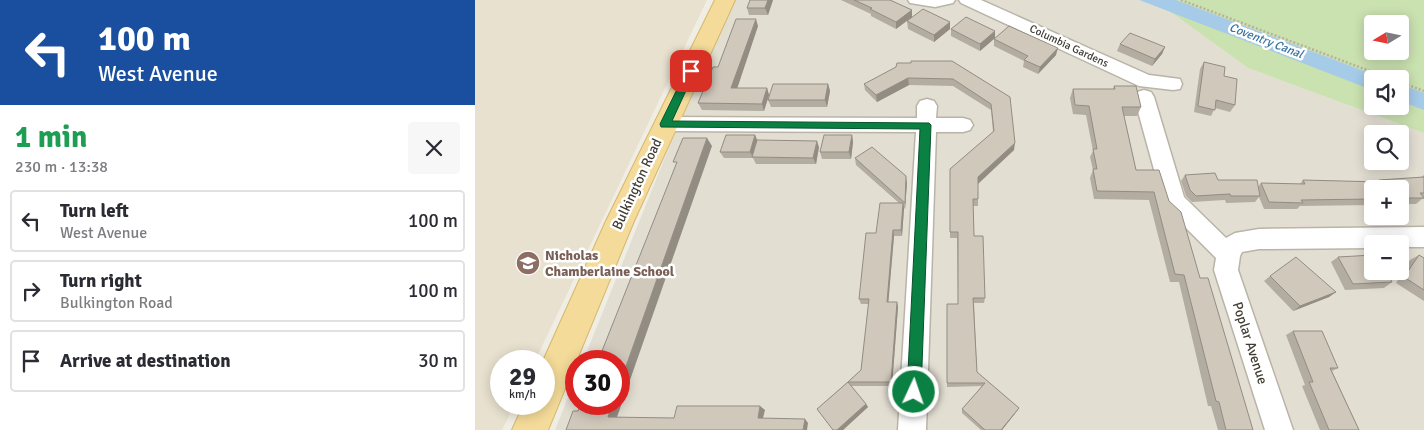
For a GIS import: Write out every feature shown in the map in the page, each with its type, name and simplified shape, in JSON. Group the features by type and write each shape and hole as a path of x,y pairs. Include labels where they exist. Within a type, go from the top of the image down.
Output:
{"main road":[{"name":"Bulkington Road","path":"555,373 620,222 725,0"},
{"path":"530,430 536,415"}],"street":[{"path":"917,0 935,2 947,0"},
{"name":"Columbia Gardens","path":"967,0 1146,81 1173,84"},
{"path":"1144,97 1174,202 1228,255 1235,243 1259,238 1424,238"},
{"path":"912,430 926,116"},
{"path":"665,124 926,116 963,125"},
{"name":"Poplar Avenue","path":"1228,255 1227,270 1279,430"}],"path":[{"path":"1181,0 1367,70"},
{"path":"1409,85 1424,91"}],"shaded area":[{"name":"Nicholas Chamberlaine School","path":"475,0 707,0 540,350 490,350 490,415 510,415 502,430 475,430"},
{"path":"735,0 1139,0 1172,13 1248,68 1364,111 1364,115 1375,115 1402,125 1364,125 1364,170 1409,170 1409,127 1424,133 1424,430 555,430 565,405 565,415 630,415 630,350 587,350 670,145"}],"green space":[{"path":"1154,0 1424,0 1424,133 1409,127 1409,125 1402,125 1375,115 1409,115 1409,70 1364,70 1364,111 1248,68"}],"water":[{"name":"Coventry Canal","path":"1139,0 1176,0 1364,71 1364,87"},
{"path":"1409,87 1424,93 1424,110 1409,104"}],"building":[{"path":"750,0 768,0 765,8 747,8"},
{"path":"854,0 890,0 912,10 896,22"},
{"path":"923,9 950,22 934,35 907,21"},
{"path":"966,17 995,31 980,44 951,29"},
{"path":"736,19 756,19 731,88 767,88 762,104 698,103 713,67 718,67"},
{"path":"1009,26 1058,48 1040,67 1024,60 1028,56 994,39"},
{"path":"1130,33 1165,47 1155,59 1120,44"},
{"path":"911,61 952,61 1010,97 1015,143 978,177 978,199 973,199 974,236 983,236 985,298 973,298 977,372 1019,408 1001,430 985,430 962,409 985,383 947,383 947,304 958,304 958,232 950,232 950,169 994,131 991,104 953,79 908,78 876,95 864,84 896,67 897,63 911,63"},
{"path":"1204,62 1225,67 1224,76 1237,79 1235,105 1216,100 1215,110 1198,106"},
{"path":"773,84 828,84 825,100 768,100"},
{"path":"1114,86 1136,86 1141,107 1122,107 1136,170 1159,170 1169,201 1181,212 1200,278 1208,278 1253,430 1226,430 1219,402 1216,401 1184,275 1175,274 1154,192 1097,191 1093,169 1097,169 1093,149 1097,149 1089,106 1075,105 1073,89 1115,89"},
{"path":"726,135 755,135 750,152 720,152"},
{"path":"824,135 852,135 849,152 820,152"},
{"path":"683,138 707,138 630,355 630,350 602,350 677,162 673,162"},
{"path":"757,140 817,141 813,158 752,157"},
{"path":"872,147 906,176 905,203 855,158"},
{"path":"1215,173 1218,180 1257,180 1260,196 1231,196 1230,194 1196,196 1190,190 1185,175"},
{"path":"1424,177 1424,193 1420,193 1424,198 1409,198 1409,180 1379,180"},
{"path":"1303,180 1364,182 1364,199 1301,200 1303,203 1269,202 1261,183 1305,184"},
{"path":"880,203 903,203 901,230 893,230 887,302 897,302 891,382 848,382 861,370 869,299 859,299 866,233 876,233"},
{"path":"1419,255 1424,258 1424,290 1409,280 1409,270"},
{"path":"1364,256 1364,280 1391,280 1392,282 1353,284 1338,257"},
{"path":"1296,257 1336,292 1300,306 1270,276"},
{"path":"1293,331 1322,331 1338,368 1330,368 1359,430 1329,430 1309,382 1313,382"},
{"path":"848,382 866,404 837,430 833,430 817,409"},
{"path":"677,406 760,406 758,418 805,419 803,430 566,430 572,415 674,418"}],"place":[{"name":"Nicholas Chamberlaine School","path":"528,263"}],"route":[{"path":"691,71 665,124 925,125 914,392"}]}
